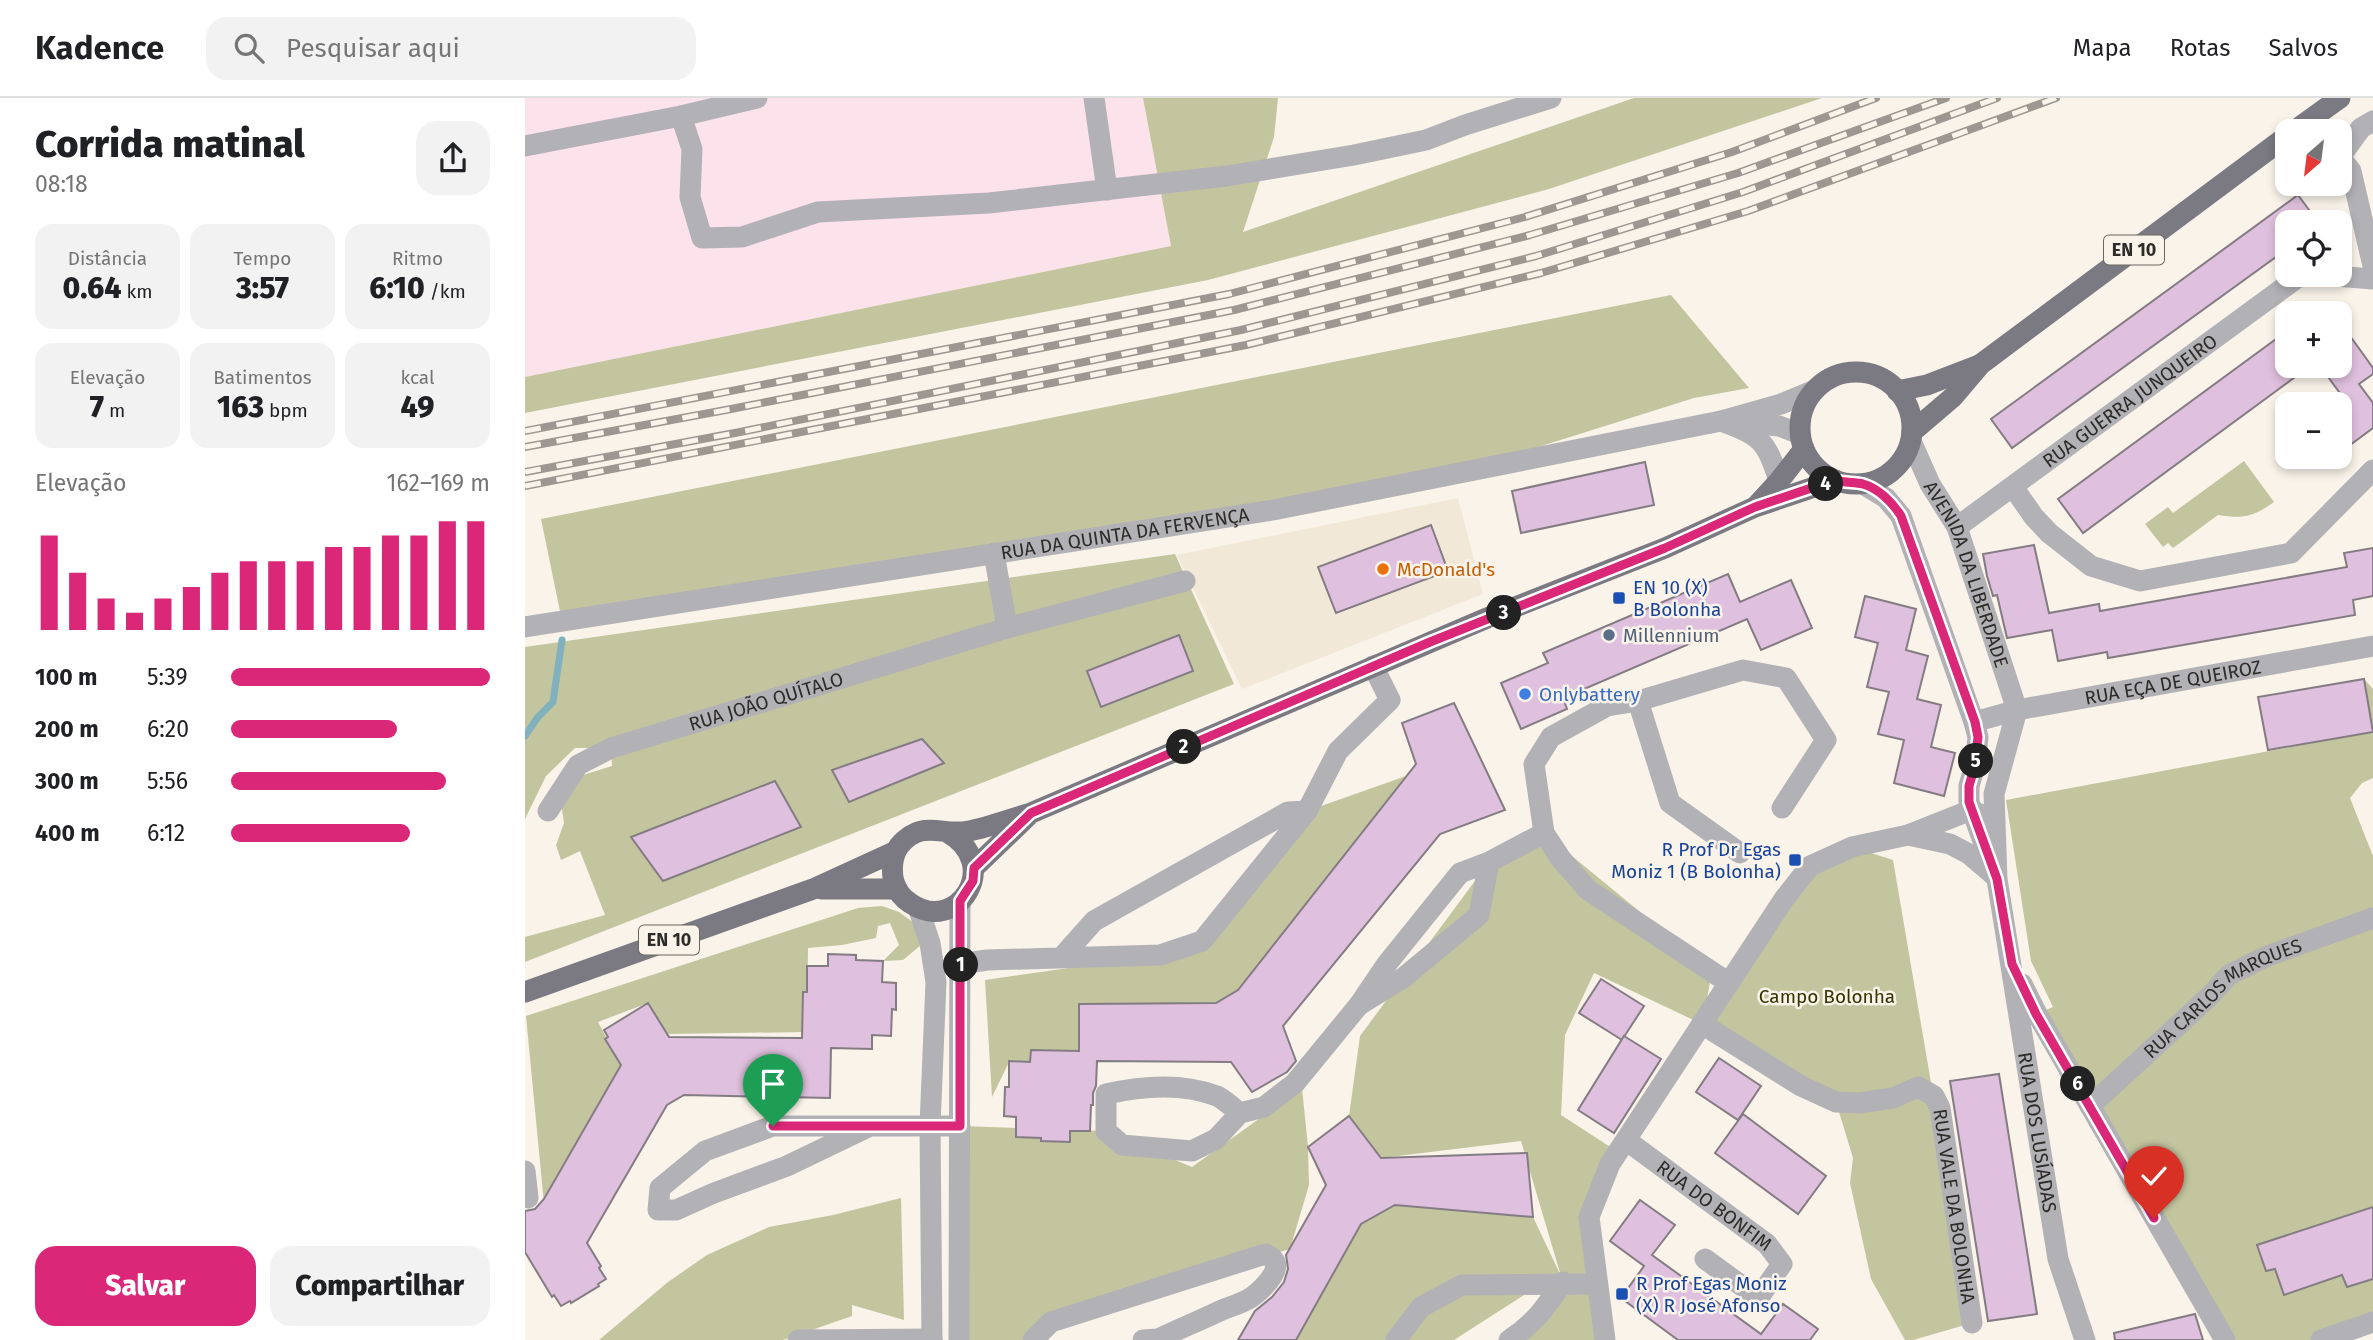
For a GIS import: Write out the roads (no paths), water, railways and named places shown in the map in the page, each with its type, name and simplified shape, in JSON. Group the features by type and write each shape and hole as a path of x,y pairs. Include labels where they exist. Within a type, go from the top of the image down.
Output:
{"main road":[{"path":"2311,119 2340,98"},
{"name":"EN 10","path":"1863,484 1878,480 1894,470 1906,454 1911,437 1953,397 1980,364 2275,145"},
{"name":"EN 10","path":"1897,391 1927,384 1980,364"},
{"path":"1755,507 1779,481 1802,441 1804,407 1815,390 1841,374 1858,372 1888,382 1909,409 1911,437"},
{"path":"1802,441 1812,463 1835,480 1848,484 1863,484"},
{"path":"947,832 959,838 968,849 974,868 973,881 955,905 941,910 919,910 905,900 897,889 892,870 896,851 909,837 920,831 934,829 967,832 1031,813 1373,666 1665,548 1755,507 1835,480"},
{"path":"974,868 1031,813"},
{"name":"EN 10","path":"525,992 813,889 896,851"},
{"path":"813,889 897,889"}],"street":[{"path":"525,146 681,116 757,98"},
{"path":"1094,98 1107,190"},
{"path":"681,116 692,149 690,197 702,238 742,237 818,212 989,203 1227,176 1426,140 1551,98"},
{"path":"2367,125 2340,157 2351,171 2373,267"},
{"path":"2352,277 2373,279"},
{"name":"RUA GUERRA JUNQUEIRO","path":"1957,527 2285,287"},
{"name":"RUA DA QUINTA DA FERVENÇA","path":"525,627 1273,510 1721,421 1781,404 1815,390"},
{"path":"1721,421 1748,431 1763,443 1773,460 1779,481"},
{"name":"RUA DA QUINTA DA FERVENÇA","path":"1721,421 1779,426 1802,441"},
{"name":"AVENIDA DA LIBERDADE","path":"1911,437 1930,484 1957,527 2017,710"},
{"path":"2013,487 2049,533 2091,566 2140,581 2291,553 2373,470"},
{"name":"AVENIDA DA LIBERDADE","path":"1863,484 1886,498 1901,516 1975,722 1978,737 1969,786 1971,810"},
{"path":"994,554 1007,628"},
{"name":"RUA JOÃO QUÍTALO","path":"548,811 578,765 611,748 1007,628 1185,581"},
{"name":"RUA EÇA DE QUEIROZ","path":"1975,722 2017,710 2373,646"},
{"path":"961,964 987,960 1160,955 1202,942 1307,811 1338,751 1390,700 1373,666"},
{"path":"1729,983 1588,890 1561,859 1544,833 1534,764 1551,737 1607,706 1638,701 1743,670 1786,678 1826,740 1782,808"},
{"path":"1638,701 1670,803 1740,852"},
{"name":"RUA DOS LUSÍADAS","path":"2017,710 1986,826 2012,964 2058,1259 2085,1340"},
{"path":"1605,1340 1589,1217 1610,1164 1784,899 1811,866 1852,847 1908,835 1971,810 1986,826 1949,844"},
{"path":"1061,958 1094,921 1288,812 1307,811"},
{"path":"1240,1113 1219,1097 1173,1087 1131,1088 1106,1094 1106,1131 1122,1145 1192,1151 1216,1139 1240,1113 1264,1107 1295,1083 1359,1005 1386,965 1459,873 1489,862 1544,833"},
{"path":"1908,835 1949,844 1969,854 1997,879"},
{"path":"1359,1005 1402,978 1479,915 1489,862"},
{"path":"959,1340 960,901"},
{"path":"800,1340 932,1339 930,1126 936,982 930,943 919,910"},
{"name":"RUA CARLOS MARQUES","path":"2091,1106 2211,995 2228,975 2265,957 2373,918"},
{"path":"2012,964 2036,1014 2225,1340"},
{"name":"RUA VALE DA BOLONHA","path":"1702,1024 1801,1086 1836,1102 1860,1103 1893,1098 1917,1087 1934,1096 1940,1108 1972,1323"},
{"path":"870,1126 787,1166 713,1193 676,1210 658,1210 660,1188 705,1152 773,1126 870,1126 930,1126 960,1126"},
{"name":"RUA DO BONFIM","path":"1626,1140 1767,1244 1782,1264 1762,1293 1753,1294 1705,1259"},
{"path":"525,1171 528,1198"},
{"path":"1033,1340 1051,1322 1114,1301 1265,1254 1277,1262 1272,1278 1251,1297 1158,1339 1143,1340"},
{"path":"1509,1340 1528,1329 1563,1282"},
{"path":"1396,1340 1421,1307 1462,1284 1597,1284"},
{"path":"2321,1340 2373,1322"}],"waterway":[{"path":"525,736 553,702 562,640"}],"railway":[{"path":"525,431 1229,294 1525,217 1732,152 1876,98"},
{"path":"525,447 1234,310 1530,235 1738,173 1946,98"},
{"path":"525,472 740,432 1241,330 1536,256 1743,192 1997,98"},
{"path":"525,486 1246,345 1541,273 1748,211 2056,98"}],"place":[{"name":"McDonald's","path":"1383,569"},
{"name":"EN 10 (X) B Bolonha","path":"1619,598"},
{"name":"Millennium","path":"1609,635"},
{"name":"Onlybattery","path":"1525,694"},
{"name":"R Prof Dr Egas Moniz 1 (B Bolonha)","path":"1795,860"},
{"name":"R Prof Egas Moniz (X) R José Afonso","path":"1622,1294"}],"park label":[{"name":"Campo Bolonha","path":"1827,996"}]}
